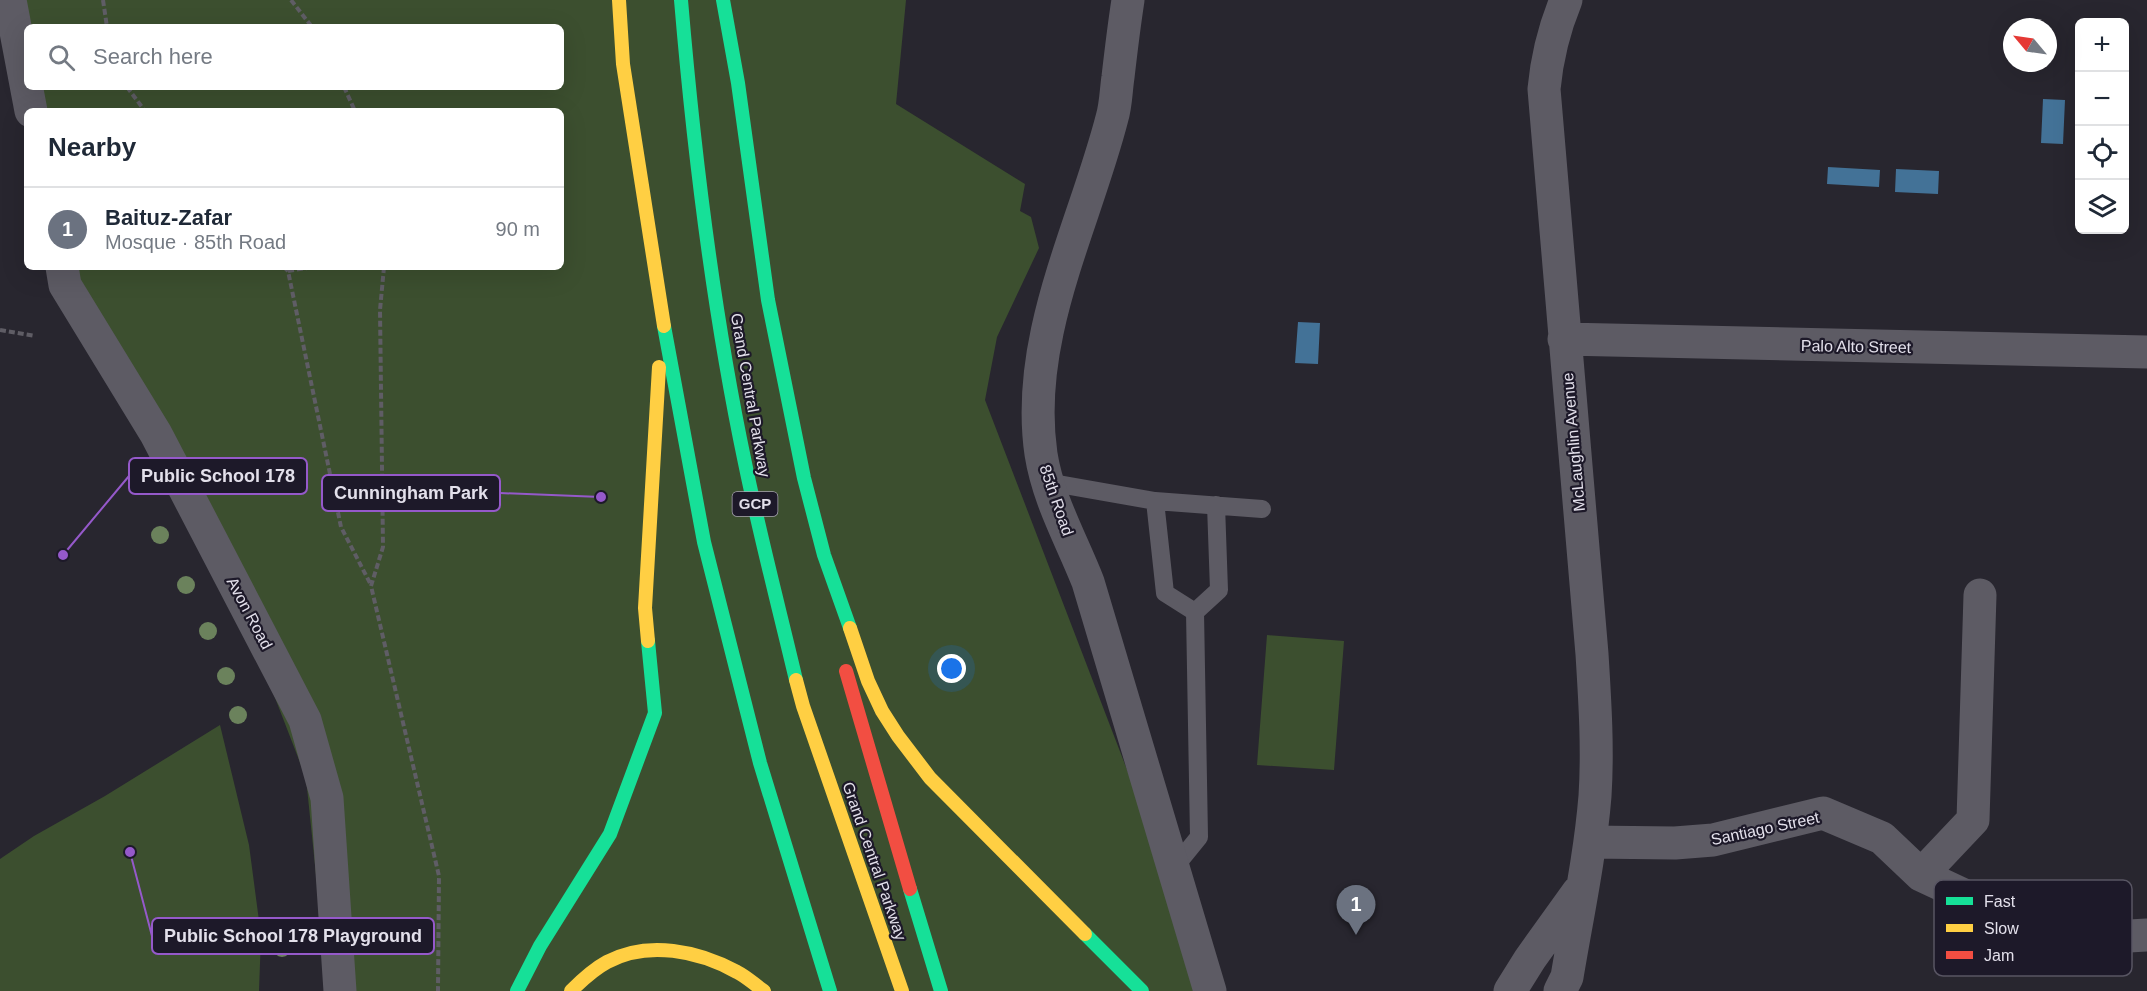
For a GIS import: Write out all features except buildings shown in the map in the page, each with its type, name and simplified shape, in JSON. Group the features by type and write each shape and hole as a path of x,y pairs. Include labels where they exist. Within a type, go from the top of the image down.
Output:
{"highway":[{"path":"618,0 623,64 662,315 704,542 760,764 830,991"},
{"name":"Grand Central Parkway","path":"681,0 689,93 704,216 722,338 748,474 803,706 902,991"},
{"path":"723,0 738,83 771,312 804,478 824,555 842,651 860,723 941,991"},
{"path":"517,991 540,946 610,834 655,713 645,608 662,315"},
{"path":"824,555 868,681 882,711 909,751 930,778 1142,991"},
{"path":"571,991 590,973 611,960 638,951 673,951 706,958 739,973 764,991"}],"street":[{"path":"10,0 24,74"},
{"name":"85th Road","path":"1128,0 1113,116 1056,297 1046,339 1038,425 1047,482 1062,524 1088,582 1210,991"},
{"name":"McLaughlin Avenue","path":"1560,991 1567,977 1590,842 1595,795 1596,707 1544,89 1546,63 1553,34 1566,0"},
{"path":"27,90 30,108"},
{"name":"Avon Road","path":"62,270 65,285 156,434 305,720 327,798 340,991"},
{"name":"Palo Alto Street","path":"1564,339 2147,352"},
{"path":"1921,875 1973,820 1980,595"},
{"name":"Santiago Street","path":"1590,842 1675,843 1713,840 1823,813 1882,838 1921,875 1934,881"},
{"name":"McLaughlin Avenue","path":"1510,991 1530,959 1583,886"},
{"name":"Santiago Street","path":"2132,936 2147,935"}],"lane":[{"path":"1047,482 1155,501 1262,509"},
{"path":"1155,501 1165,593 1195,612"},
{"path":"1173,868 1198,837 1195,612 1219,590 1216,505"}],"path":[{"path":"103,0 107,24"},
{"path":"291,0 310,24"},
{"path":"129,90 143,108"},
{"path":"345,90 354,108"},
{"path":"294,270 288,271 341,526 371,586 439,876 438,991"},
{"path":"371,586 383,547 380,310 384,270"},
{"path":"0,330 35,336"}],"green space":[{"path":"15,0 906,0 896,104 1025,184 1020,211 1031,217 1039,248 997,337 985,400 1212,991 328,991 306,778 233,589 59,270 564,270 564,108 32,108 30,90 564,90 564,24 26,24"},
{"path":"1267,635 1344,641 1334,770 1257,765"},
{"path":"220,725 249,845 261,936 259,991 0,991 0,859 34,836 105,796"}],"water":[{"path":"2043,99 2065,100 2063,144 2041,143"},
{"path":"1828,167 1880,170 1879,187 1827,184"},
{"path":"1896,169 1939,171 1938,194 1895,192"},
{"path":"1298,322 1320,323 1318,364 1295,363"}],"traffic: fast":[{"path":"681,0 699,175 723,348 763,545 796,680"},
{"path":"723,0 738,83 768,300 804,478 824,555 850,628"},
{"path":"664,326 704,542 760,763 830,991"},
{"path":"517,991 540,946 610,834 655,713 648,641"},
{"path":"910,889 941,991"},
{"path":"1085,934 1142,991"}],"traffic: slow":[{"path":"619,0 623,64 664,326"},
{"path":"648,641 645,608 659,367"},
{"path":"850,628 868,681 882,711 930,778 1085,934"},
{"path":"796,680 902,991"},
{"path":"571,991 607,962 639,951 656,950 706,958 741,974 764,991"}],"traffic: jam":[{"path":"846,671 910,889"}],"place":[{"name":"Cunningham Park","path":"601,497"},
{"name":"Public School 178","path":"63,555"},
{"name":"Public School 178 Playground","path":"130,852"},
{"name":"Baituz-Zafar","path":"1356,935"}]}
